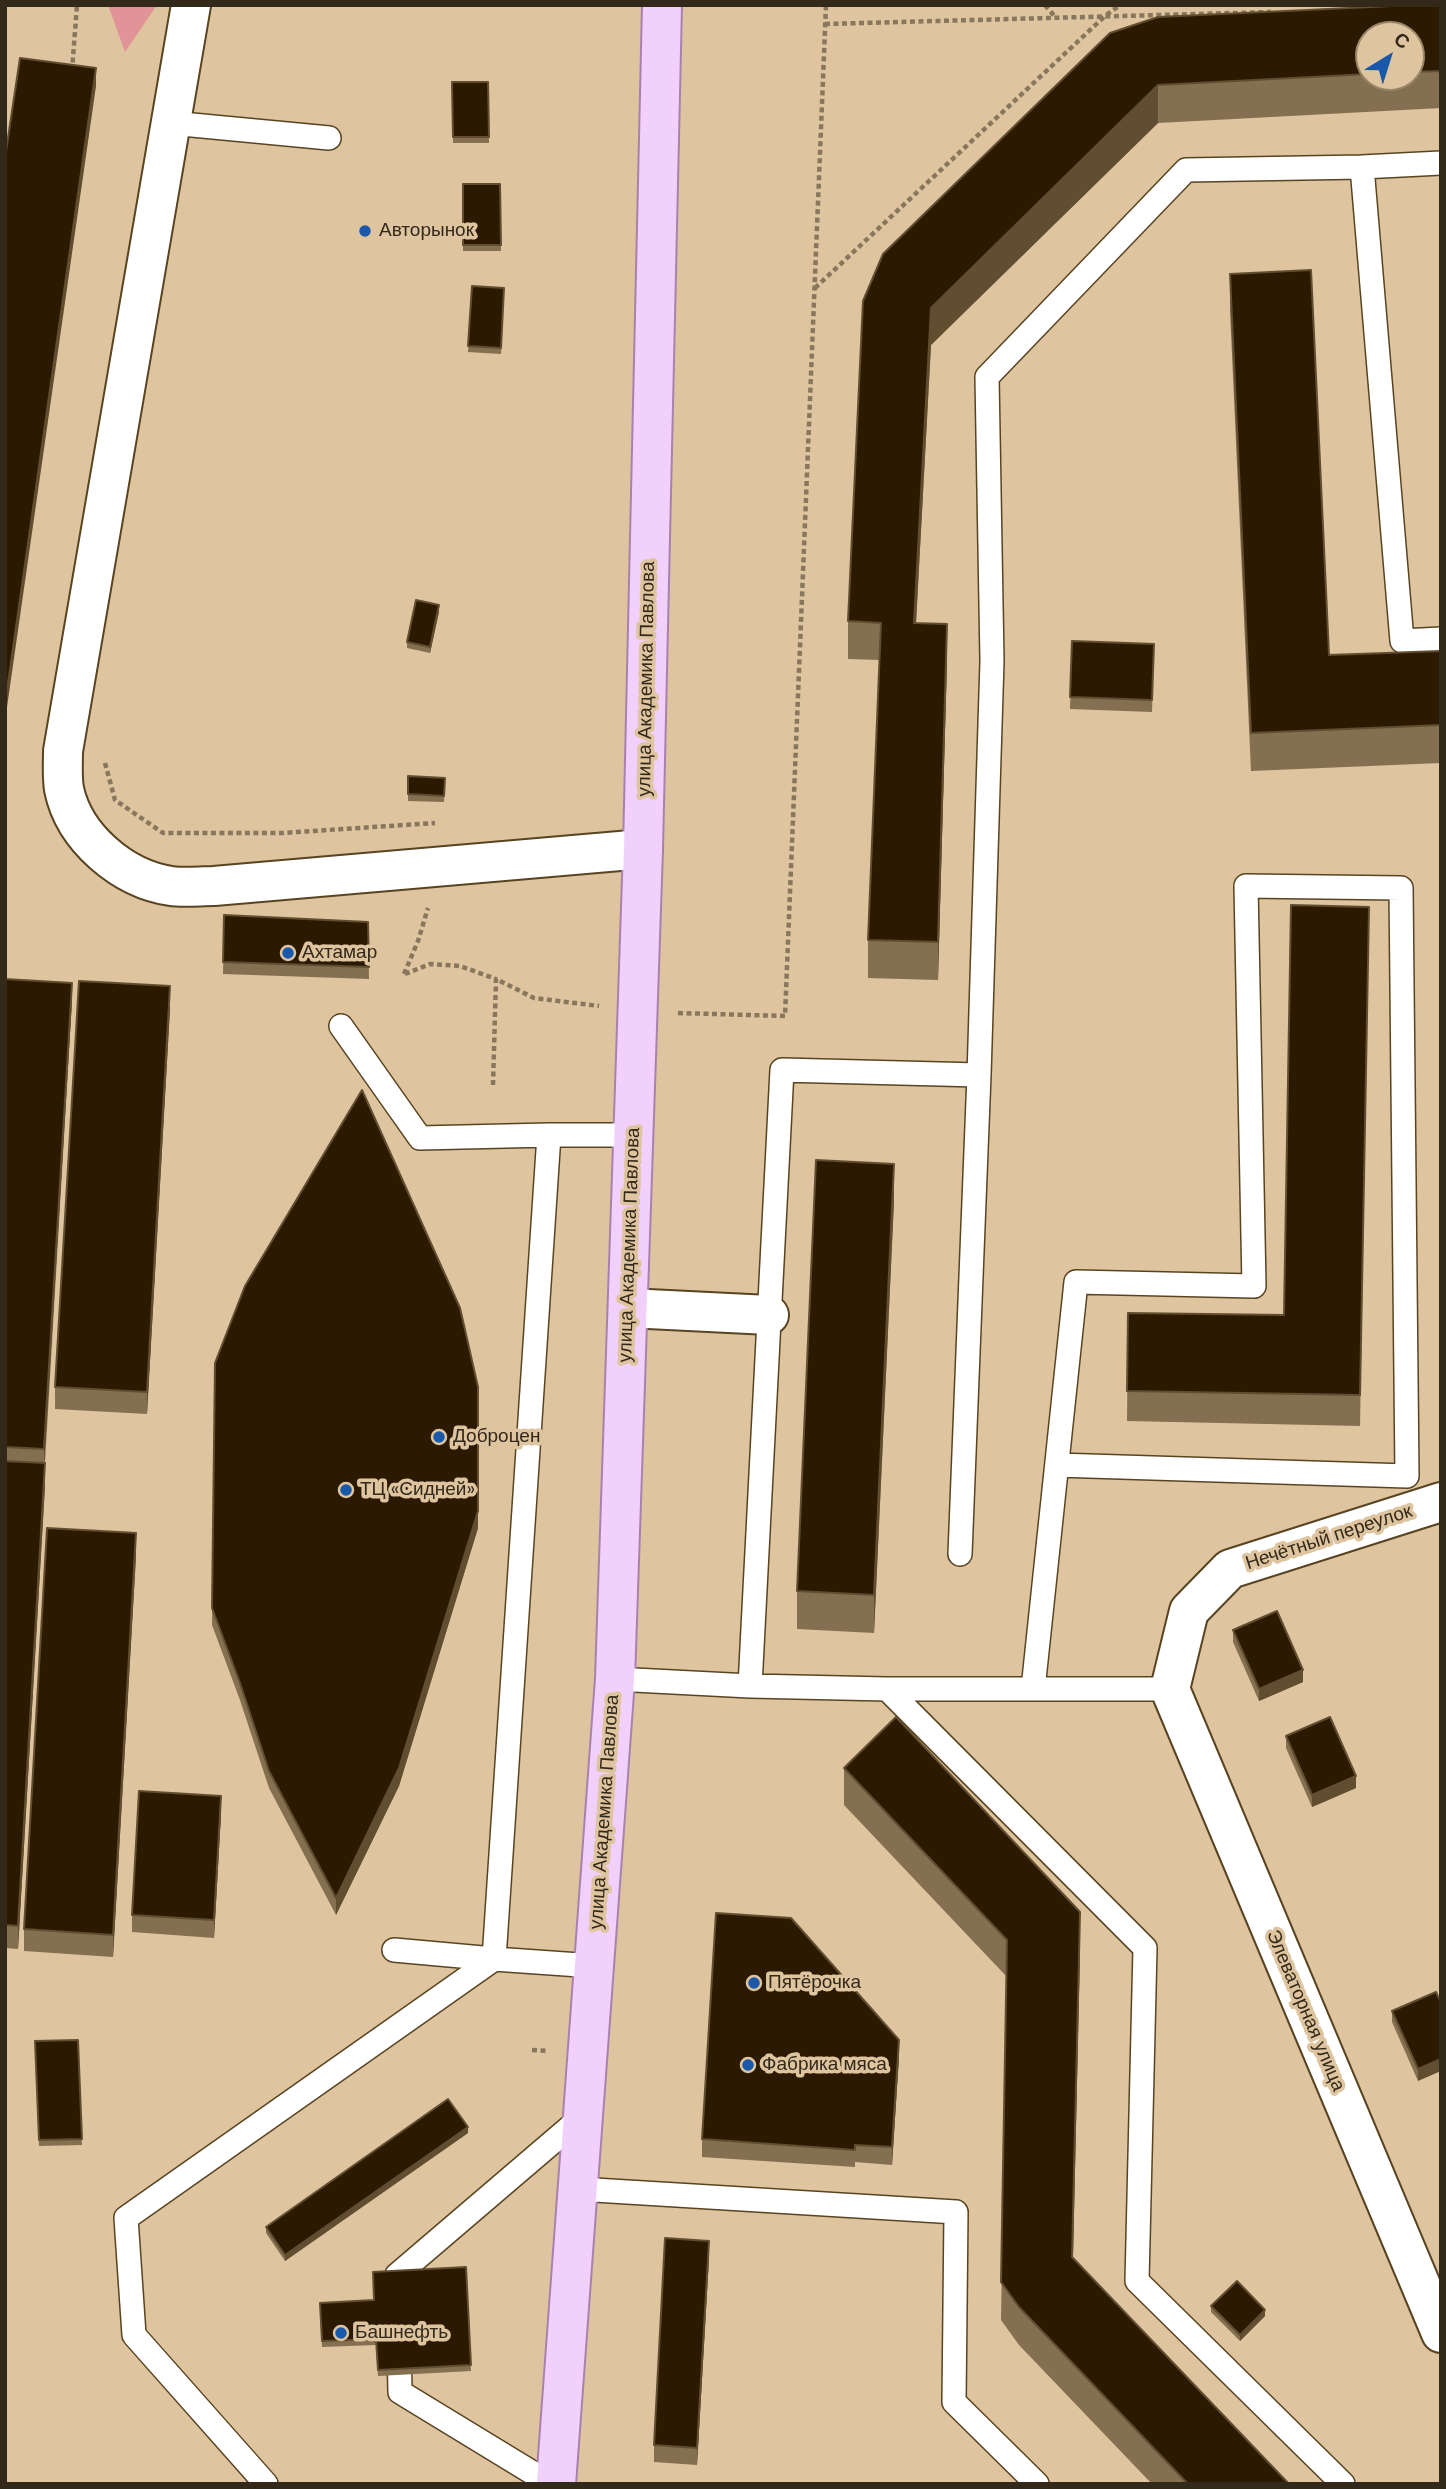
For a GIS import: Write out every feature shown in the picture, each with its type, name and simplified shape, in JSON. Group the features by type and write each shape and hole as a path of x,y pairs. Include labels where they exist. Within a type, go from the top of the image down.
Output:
{"main road":[{"path":"191,5 63,751 64,790 79,826 105,856 137,876 171,886 214,886 643,849"},
{"name":"улица Академика Павлова","path":"553,2484 578,2189 615,1679 643,849 662,5"},
{"path":"628,1308 769,1315"},
{"name":"Нечётный переулок","path":"1170,1689 1188,1611 1230,1569 1441,1502"},
{"name":"Элеваторная улица","path":"1170,1689 1441,2333"}],"lane":[{"path":"171,123 329,138"},
{"path":"960,1554 992,661 987,377 1186,170 1441,163"},
{"path":"1362,167 1402,642 1441,639"},
{"path":"1033,1689 1076,1282 1254,1286 1246,886 1401,888 1407,1476 1057,1465"},
{"path":"341,1026 420,1138 633,1135"},
{"path":"750,1686 782,1070 979,1075"},
{"path":"494,1959 549,1135"},
{"path":"615,1679 887,1689 1170,1689"},
{"path":"887,1689 1145,1948 1137,2281 1343,2484"},
{"path":"394,1950 594,1966"},
{"path":"266,2484 134,2335 126,2218 494,1959"},
{"path":"553,2484 400,2392 397,2275 583,2116"},
{"path":"578,2189 956,2212 954,2402 1037,2484"}],"path":[{"path":"72,71 77,5"},
{"path":"673,1013 785,1016 826,5"},
{"path":"1045,5 1056,18"},
{"path":"814,289 1105,16 1120,5"},
{"path":"825,24 1273,12"},
{"path":"103,754 115,800 163,833 282,833 449,822"},
{"path":"439,866 418,941 404,974 430,964 460,966 496,979 534,998 600,1006"},
{"path":"493,1085 496,979"}],"shaded area":[{"path":"108,5 157,5 125,52"}],"building":[{"path":"1441,5 1441,71 1425,72 1425,21 1355,21 1355,75 1158,85 931,308 914,623 947,624 938,942 868,940 881,623 848,621 863,301 883,254 1110,33 1158,17"},
{"path":"20,58 96,68 5,704 5,158"},
{"path":"452,82 488,82 489,137 453,137"},
{"path":"463,184 500,184 501,245 463,245"},
{"path":"1311,270 1329,655 1441,651 1441,725 1251,733 1230,274"},
{"path":"472,286 504,288 501,348 468,346"},
{"path":"416,600 439,605 430,647 407,642"},
{"path":"1072,641 1154,644 1152,700 1070,697"},
{"path":"408,776 445,778 444,796 408,794"},
{"path":"1291,905 1369,907 1360,1395 1127,1391 1128,1313 1284,1315"},
{"path":"224,915 368,922 369,967 223,962"},
{"path":"5,979 72,983 44,1449 5,1447"},
{"path":"79,981 170,986 147,1392 55,1387"},
{"name":"ТЦ «Сидней»","path":"362,1090 460,1308 478,1387 478,1511 399,1768 336,1898 269,1771 212,1608 215,1363 245,1286"},
{"path":"816,1160 894,1164 874,1595 797,1591"},
{"path":"5,1461 45,1463 18,1926 5,1925"},
{"path":"47,1528 136,1533 113,1935 24,1929"},
{"path":"1277,1611 1303,1670 1259,1689 1233,1630"},
{"path":"896,1717 1080,1912 1072,2257 1289,2484 1188,2484 1019,2307 1001,2282 1007,1940 844,1768"},
{"path":"1330,1717 1356,1776 1312,1795 1286,1736"},
{"path":"139,1791 221,1796 214,1920 132,1915"},
{"path":"716,1913 791,1918 899,2040 892,2147 855,2145 855,2150 702,2139"},
{"path":"1436,1992 1441,2003 1441,2059 1418,2069 1392,2011"},
{"path":"78,2040 82,2139 39,2140 35,2041"},
{"path":"448,2099 468,2127 285,2255 266,2227"},
{"path":"665,2238 709,2241 697,2448 654,2445"},
{"path":"466,2267 471,2365 378,2370 376,2339 322,2341 320,2303 374,2300 373,2272"},
{"path":"1237,2281 1265,2310 1240,2335 1211,2306"}],"place":[{"name":"Авторынок","path":"365,231"},
{"name":"Ахтамар","path":"288,953"},
{"name":"Доброцен","path":"439,1437"},
{"name":"ТЦ «Сидней»","path":"346,1490"},
{"name":"Пятёрочка","path":"754,1983"},
{"name":"Фабрика мяса","path":"748,2065"},
{"name":"Башнефть","path":"341,2333"}]}
